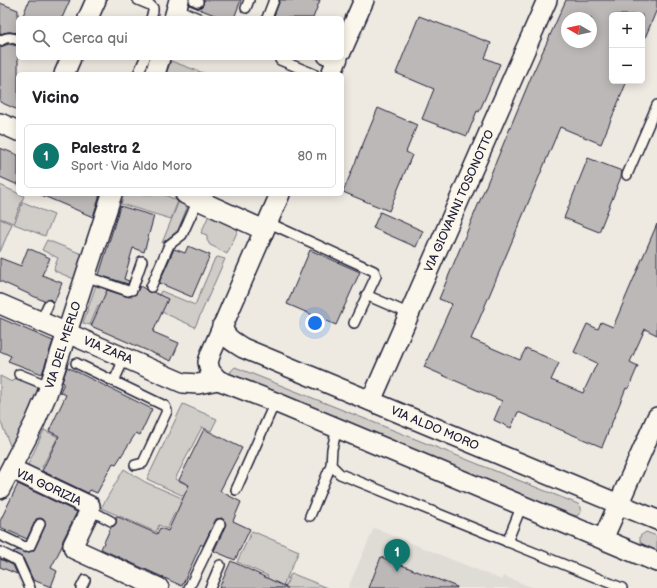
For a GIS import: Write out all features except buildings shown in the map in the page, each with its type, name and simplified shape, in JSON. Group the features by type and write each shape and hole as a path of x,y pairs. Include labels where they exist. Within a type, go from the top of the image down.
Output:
{"street":[{"path":"89,16 96,0"},
{"name":"VIA GIOVANNI TOSONOTTO","path":"371,401 547,0"},
{"path":"344,38 360,1"},
{"path":"155,72 159,60"},
{"path":"0,123 16,130"},
{"name":"VIA DEL MERLO","path":"0,490 35,422 49,386 111,196"},
{"path":"279,196 222,326 208,362 210,371 218,380 275,402 657,562"},
{"path":"191,197 265,226"},
{"name":"VIA ZARA","path":"0,304 44,313 67,332 183,383 198,384 218,380"},
{"name":"VIA ALDO MORO","path":"222,326 225,335 231,341 243,348 657,520"},
{"path":"603,539 657,417"},
{"name":"VIA GORIZIA","path":"12,469 84,500 73,545 74,549 159,588"}],"lane":[{"path":"138,0 150,5 153,8 151,16"},
{"path":"267,16 274,0"},
{"path":"177,9 193,16"},
{"path":"0,41 5,38 12,37 16,39"},
{"path":"139,72 144,60"},
{"path":"280,60 309,72"},
{"path":"627,175 657,105"},
{"path":"151,287 169,245 182,235 191,197"},
{"path":"265,226 374,271 376,276 354,323"},
{"path":"85,276 128,291 132,290 142,261"},
{"path":"366,295 410,314"},
{"path":"114,381 124,357"},
{"path":"76,363 166,406 167,411 143,463 135,465"},
{"path":"18,374 49,386"},
{"path":"236,490 275,402"},
{"path":"310,516 331,465 336,428"},
{"path":"331,465 340,474 622,588"},
{"path":"84,500 111,521"},
{"path":"507,542 522,505"},
{"path":"0,535 25,547 30,546 40,524"},
{"path":"189,588 220,524"},
{"path":"0,552 18,561 30,588"},
{"path":"210,588 220,565"}],"shaded area":[{"path":"171,61 201,72 167,72"},
{"path":"0,185 16,192 16,196 24,196 13,223 0,218"},
{"path":"123,196 167,196 178,201 171,219 121,204"},
{"path":"179,201 188,205 178,230 162,243"},
{"path":"23,202 54,215 45,236 14,224"},
{"path":"209,215 239,228 227,254 210,245 207,240 207,235 201,233"},
{"path":"0,219 12,224 0,252"},
{"path":"47,240 82,254 74,279 55,271 54,268 58,258 42,250"},
{"path":"218,257 225,259 195,327 153,308 161,291 195,305 215,258"},
{"path":"96,285 132,300 110,311 98,306 90,325 83,323"},
{"path":"235,367 578,504 581,507 581,512 577,516 573,515 233,378 230,375 231,371"},
{"path":"0,376 12,382 17,377 38,388 33,405 11,448 0,420"},
{"path":"183,404 217,419 211,431 202,427 175,479 223,502 218,512 147,479"},
{"path":"44,430 58,437 42,467 78,485 75,491 26,469"},
{"path":"124,469 145,482 214,512 208,527 175,512 167,529 159,525 156,532 101,508"},
{"path":"374,528 502,580 504,576 533,588 348,588"},
{"path":"252,531 299,551 282,588 262,588 268,576 237,562"},
{"path":"646,532 657,536 657,551 641,543 640,536"},
{"path":"293,574 328,588 285,588 290,575"}],"place":[{"name":"Palestra 2","path":"397,572"}]}
